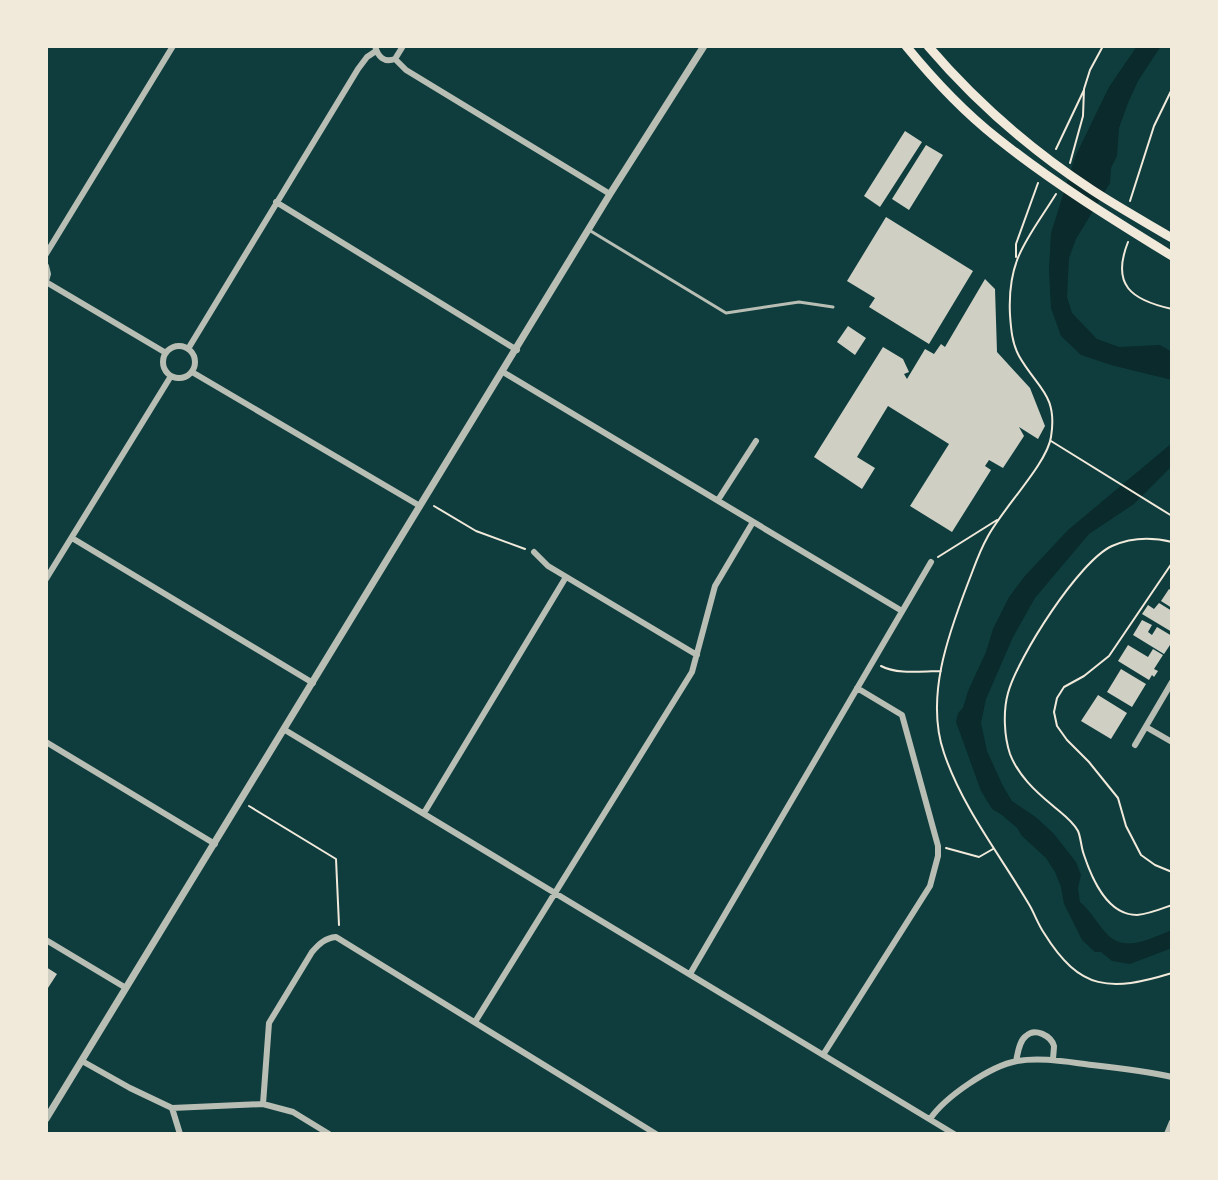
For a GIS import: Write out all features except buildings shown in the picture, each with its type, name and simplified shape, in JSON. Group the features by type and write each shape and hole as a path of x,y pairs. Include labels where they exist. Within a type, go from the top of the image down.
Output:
{"main road":[{"path":"906,46 947,92 986,128 1080,198 1172,256"},
{"path":"928,46 968,89 1018,134 1054,158 1092,190 1172,238"}],"street":[{"path":"46,254 173,46"},
{"path":"395,59 403,46"},
{"path":"46,1119 610,194 704,46"},
{"path":"188,349 358,69 376,49 382,59 395,59 406,70 610,194"},
{"path":"276,202 517,350"},
{"path":"46,266 46,281 166,353"},
{"path":"176,346 188,349 195,358 192,372 185,377 171,376 163,366 166,353 176,346"},
{"path":"192,372 422,503"},
{"path":"503,372 902,611"},
{"path":"46,579 171,376"},
{"path":"718,500 756,441"},
{"path":"475,1022 692,672 715,586 753,522"},
{"path":"72,538 313,683"},
{"path":"534,552 548,566 697,655"},
{"path":"690,974 931,562"},
{"path":"424,813 566,577"},
{"path":"1135,745 1172,682"},
{"path":"823,1055 930,886 938,856 938,846 902,715 857,688"},
{"path":"1146,727 1172,742"},
{"path":"285,730 954,1134"},
{"path":"46,742 215,844"},
{"path":"263,1104 269,1023 312,952 328,938 336,937 656,1134"},
{"path":"46,940 126,988"},
{"path":"1016,1061 1025,1036 1033,1032 1050,1038 1054,1048 1053,1060"},
{"path":"930,1119 939,1106 977,1079 1016,1061 1053,1060 1172,1077"},
{"path":"82,1061 172,1108 263,1104 293,1112 329,1134"},
{"path":"172,1108 180,1134"},
{"path":"1167,1134 1172,1122"}],"lane":[{"path":"589,230 726,313 799,302 833,307"}],"path":[{"path":"1054,158 1103,46"},
{"path":"1070,162 1083,116 1084,89"},
{"path":"1127,211 1154,126 1172,89"},
{"path":"1016,260 1016,244 1038,182"},
{"path":"1056,195 1016,260 1009,303 1011,333 1019,355 1051,402 1051,441 987,538 964,594 941,671 938,728 944,753 958,784 1057,953 1069,967 1086,979 1121,985 1172,973"},
{"path":"1132,231 1123,255 1121,274 1128,290 1144,300 1172,309"},
{"path":"1051,441 1172,516"},
{"path":"422,503 476,531 534,552"},
{"path":"931,562 1000,518"},
{"path":"1172,542 1153,538 1128,540 1109,547 1082,573 1030,644 1007,697 1005,729 1010,754 1023,778 1078,832 1083,853 1103,897 1117,909 1134,915 1152,913 1172,905"},
{"path":"1172,563 1109,656 1064,687 1057,698 1054,712 1057,726 1067,740 1118,798 1126,826 1141,855 1172,872"},
{"path":"873,661 889,670 941,671"},
{"path":"241,802 336,859 339,925"},
{"path":"938,846 979,857 994,849"}],"water":[{"path":"1137,46 1161,46 1128,103 1119,128 1117,156 1111,168 1110,183 1076,239 1069,258 1067,297 1072,313 1097,339 1119,347 1160,345 1172,352 1172,380 1081,355 1061,336 1051,308 1051,233 1075,157 1109,87"},
{"path":"1172,443 1172,466 1134,504 1089,534 1035,598 1013,637 986,699 981,723 987,751 1003,786 1012,801 1054,834 1076,862 1081,875 1078,888 1080,902 1106,933 1117,941 1133,943 1172,930 1172,948 1130,964 1112,961 1082,940 1064,904 1055,872 1046,858 1017,828 992,809 981,791 956,722 993,629 1009,597 1024,577 1068,530"}]}
